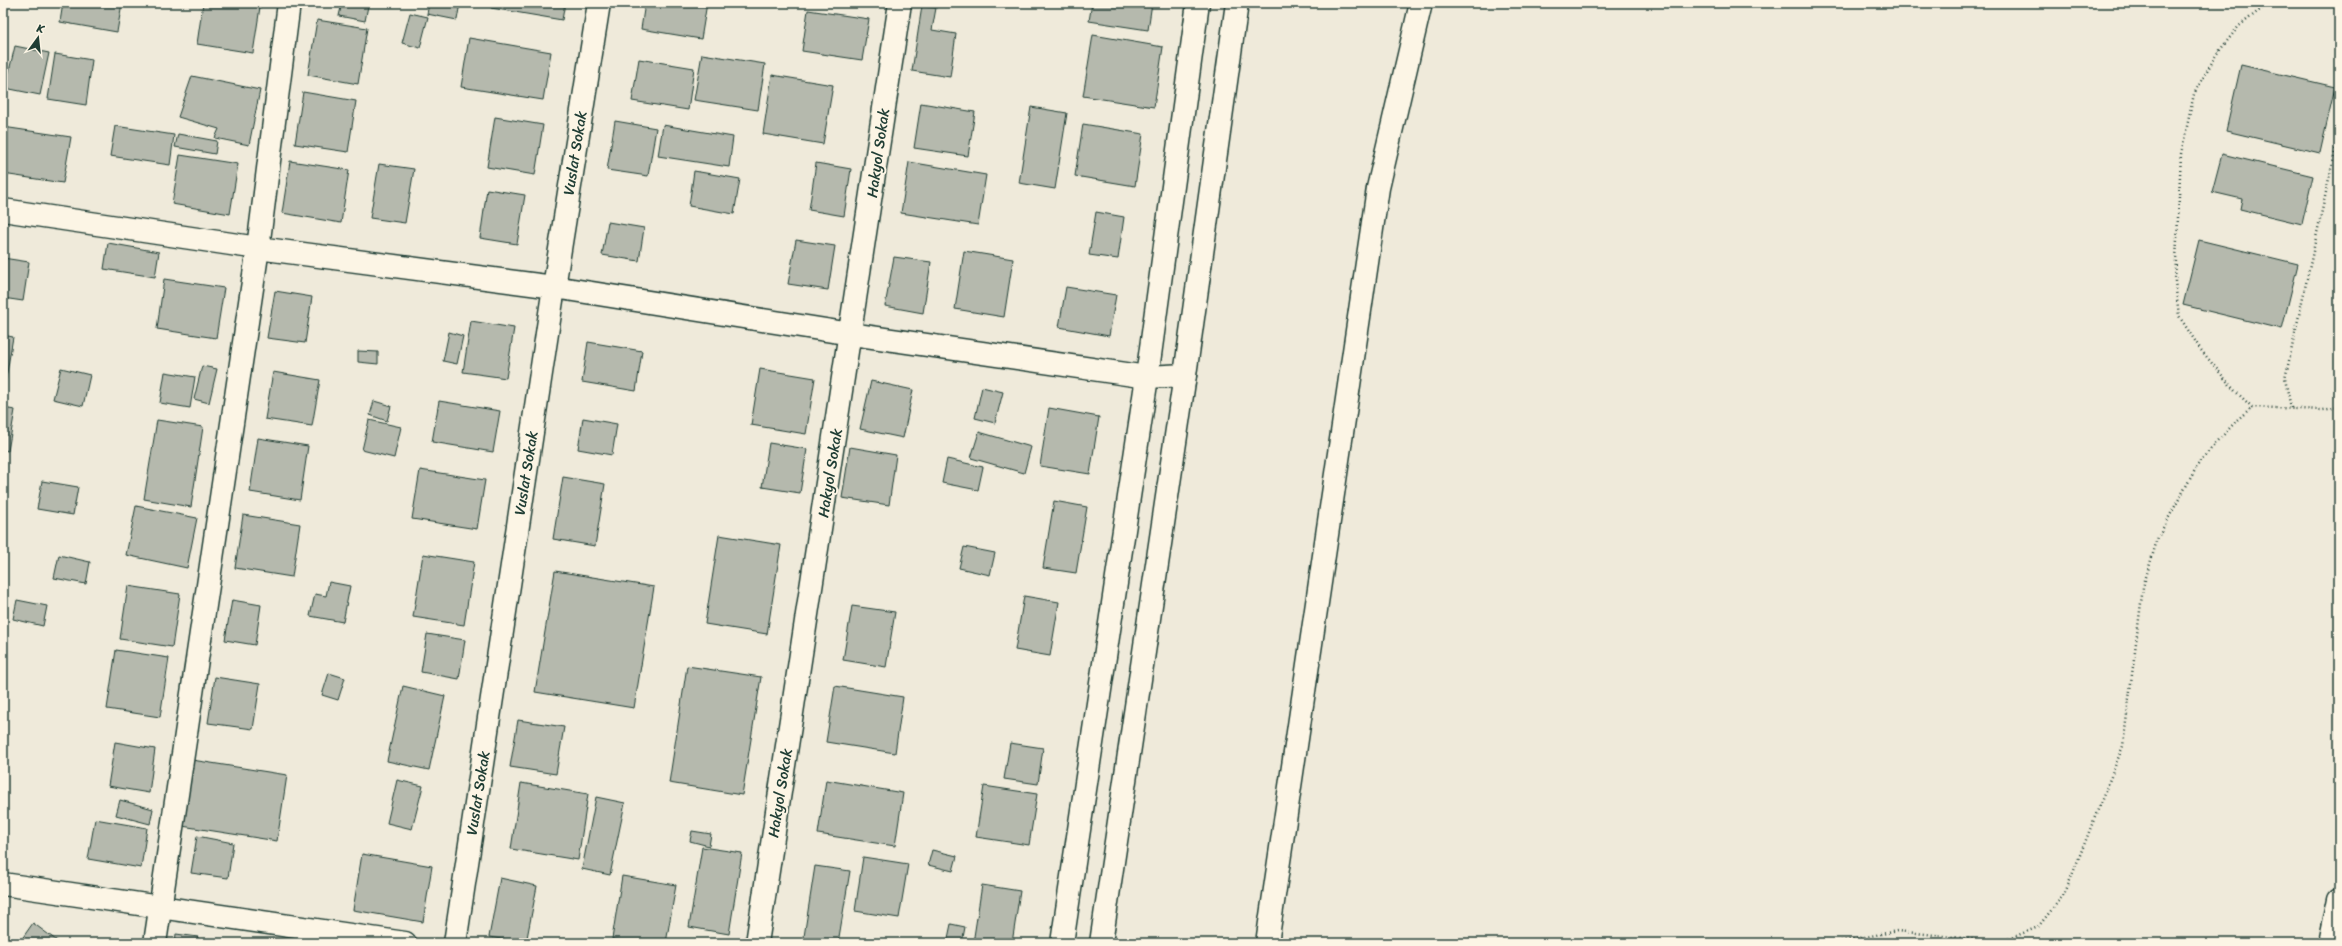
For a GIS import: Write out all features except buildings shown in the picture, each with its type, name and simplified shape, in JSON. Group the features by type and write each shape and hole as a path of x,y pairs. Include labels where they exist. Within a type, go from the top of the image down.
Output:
{"street":[{"path":"155,943 258,248 289,3"},
{"name":"Vuslat Sokak","path":"455,943 554,288 599,3"},
{"name":"Hakyol Sokak","path":"757,943 851,334 900,3"},
{"path":"1062,943 1147,376 1198,3"},
{"path":"1101,943 1185,375 1237,3"},
{"path":"1267,943 1378,188 1421,3"},
{"path":"3,210 258,248 554,288 851,334 1147,376 1185,375"},
{"path":"3,884 405,943"},
{"path":"2330,943 2339,899"}],"path":[{"path":"2269,3 2239,26 2216,55 2194,94 2181,154 2175,281 2179,316 2201,350 2235,391 2252,407 2323,410 2339,407"},
{"path":"2291,408 2285,380 2339,133"},
{"path":"2001,942 2038,927 2065,893 2123,746 2143,587 2158,537 2200,462 2237,420 2252,407"},
{"path":"1833,943 1897,931 2010,943"}]}
